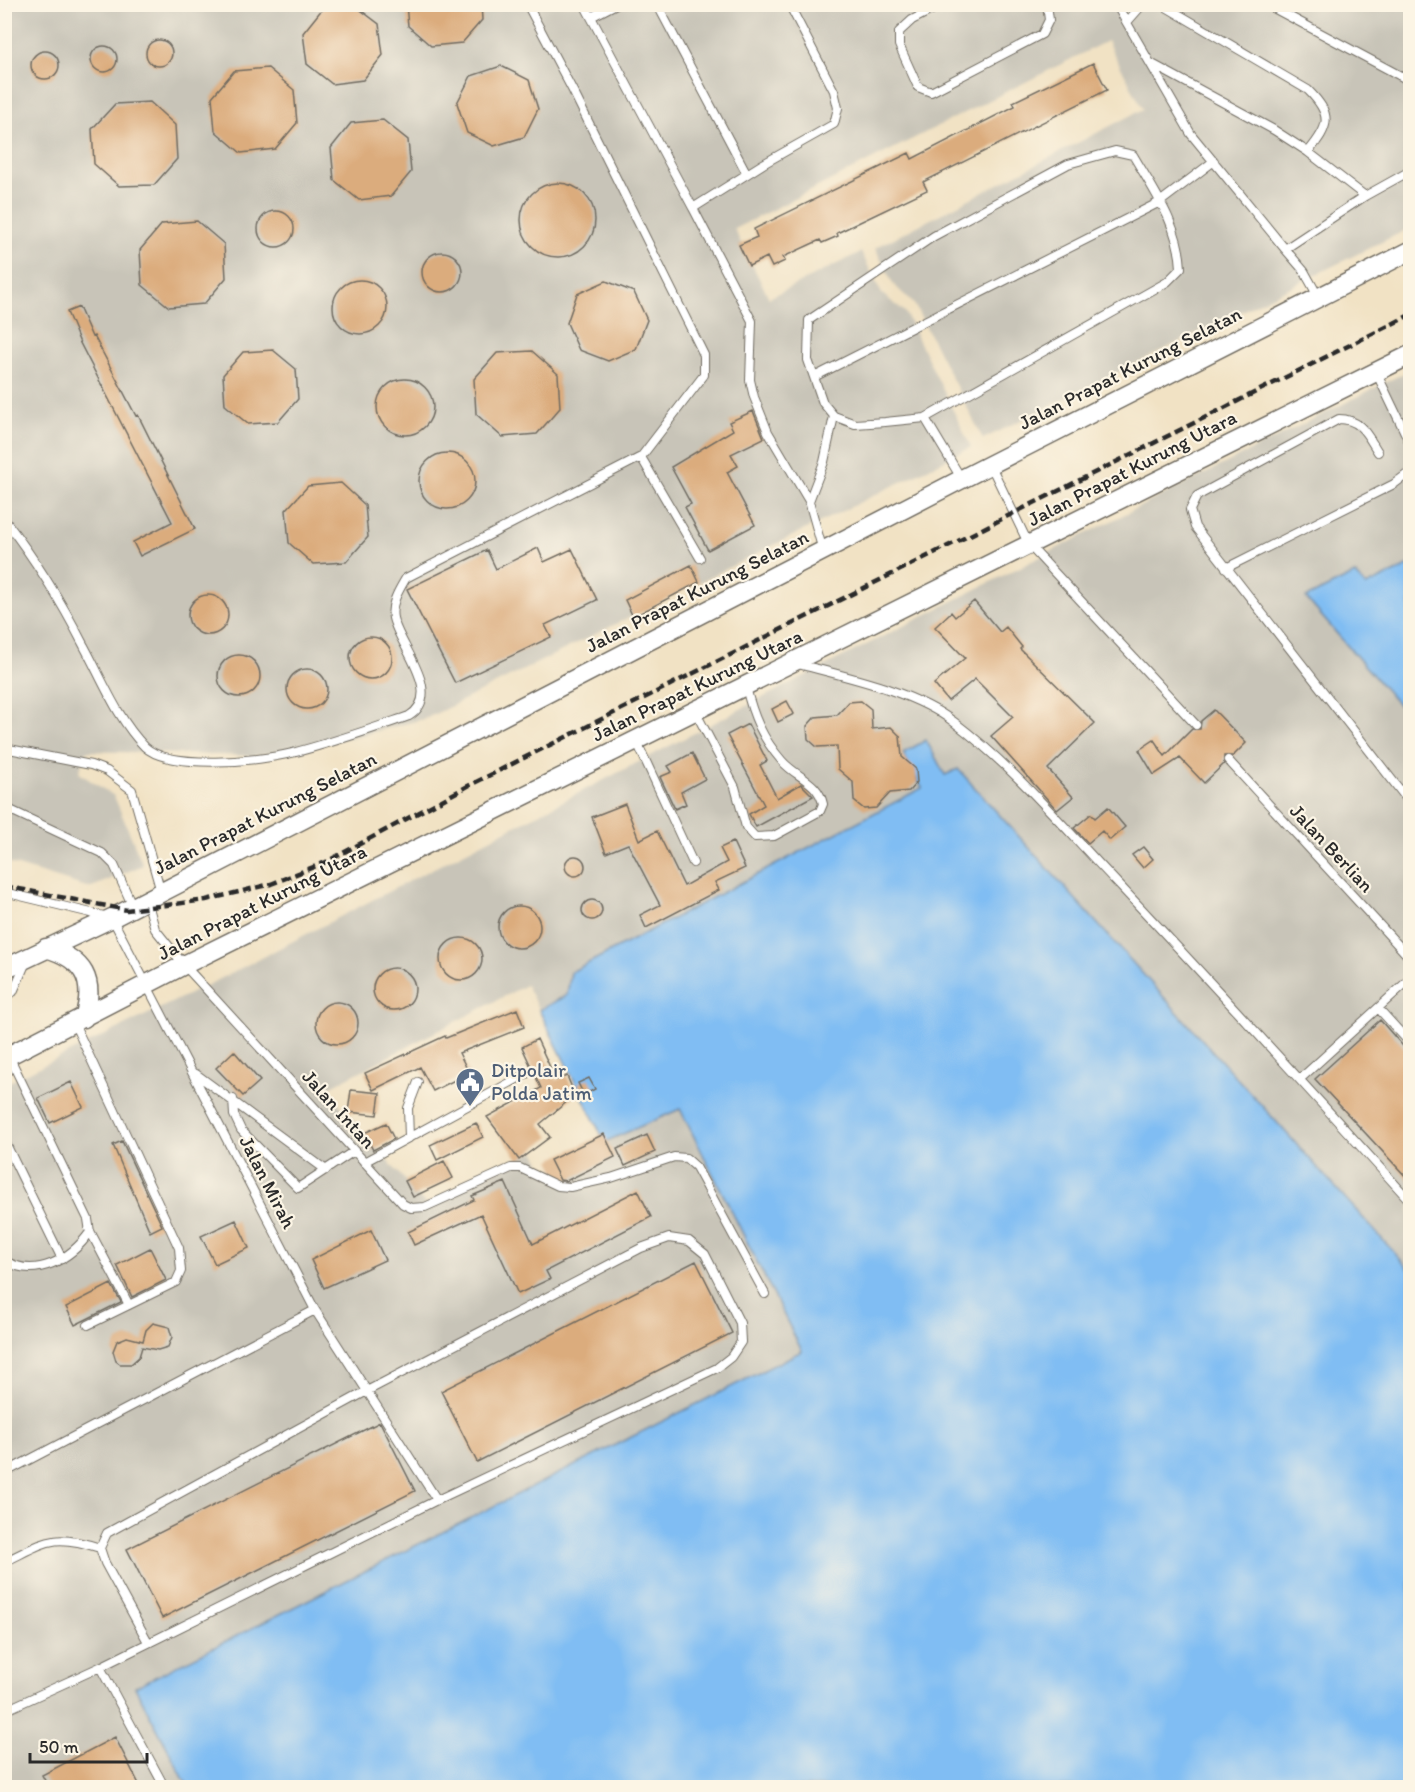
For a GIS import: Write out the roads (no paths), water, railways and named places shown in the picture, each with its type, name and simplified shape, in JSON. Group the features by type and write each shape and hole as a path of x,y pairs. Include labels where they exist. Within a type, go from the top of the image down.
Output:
{"street":[{"name":"Jalan Prapat Kurung Selatan","path":"4,969 112,918 962,479 1410,251"},
{"name":"Jalan Prapat Kurung Utara","path":"7,1057 184,965 1410,355"},
{"path":"46,948 67,954 79,964 89,984 90,1000 79,1021"}],"lane":[{"path":"4,519 26,547 66,612 118,710 146,747 160,757 212,762 290,754 400,719 418,710 424,698 417,672 393,618 393,604 406,578 641,457 704,375 704,355 573,91 527,4"},
{"path":"584,4 752,321 750,380 754,397 768,432 809,501 824,551"},
{"path":"591,17 616,4"},
{"path":"657,4 747,174"},
{"path":"693,208 834,124 838,108 834,91 789,4"},
{"path":"944,4 912,20 899,32 899,45 918,87 931,92 1042,34 1049,20 1047,4"},
{"path":"1116,4 1153,64 1191,134 1304,272 1318,298"},
{"path":"1128,21 1143,4"},
{"path":"1161,4 1308,90 1324,106 1327,121 1322,136 1308,152"},
{"path":"1266,4 1410,81"},
{"path":"1153,64 1308,152 1365,196"},
{"path":"1115,151 1133,155 1174,226 1181,251 1181,268 1167,282 925,418 855,424 834,416 823,403 814,377 808,360 809,320 934,236 1068,164 1115,151"},
{"path":"814,377 1160,202 1215,162"},
{"path":"1285,249 1365,196 1410,171"},
{"path":"1376,372 1410,444"},
{"path":"809,501 824,462 834,416"},
{"path":"925,418 962,479"},
{"path":"1378,452 1359,423 1349,419 1339,419 1197,495 1190,510 1195,527 1410,803"},
{"path":"641,457 700,558"},
{"path":"990,465 1029,545 1196,725"},
{"path":"1226,568 1394,484 1410,472"},
{"path":"792,662 898,693 953,721 1016,777 1300,1079 1410,1201"},
{"path":"695,710 735,787 746,827 755,837 774,836 820,811 823,804 815,786 784,763 760,733 746,685"},
{"path":"636,740 693,863"},
{"path":"4,748 91,765 107,771 132,790 147,899"},
{"name":"Jalan Berlian","path":"1228,760 1410,958"},
{"path":"4,807 102,853 147,899"},
{"path":"4,892 112,918"},
{"name":"Jalan Intan","path":"147,899 156,929 184,965 403,1204 411,1208 425,1207 493,1176 520,1168 558,1186 570,1187 611,1178 674,1157 687,1158 696,1167 765,1294"},
{"name":"Jalan Mirah","path":"112,918 195,1074 315,1310 365,1392 437,1500"},
{"path":"4,997 12,992 28,958"},
{"path":"1300,1079 1410,979"},
{"path":"1378,1008 1410,1043"},
{"path":"79,1021 179,1248 181,1270 176,1282 87,1325"},
{"path":"4,1260 20,1269 38,1268 62,1258 82,1243 90,1232 88,1219 7,1057"},
{"path":"195,1074 233,1099 326,1170"},
{"path":"364,1162 526,1074"},
{"path":"409,1138 408,1108 418,1083"},
{"path":"233,1099 234,1115 241,1130 293,1185 304,1186 354,1151"},
{"path":"4,1140 62,1258"},
{"path":"89,1228 129,1305"},
{"path":"5,1710 100,1667 437,1500 717,1368 731,1357 741,1342 740,1323 705,1254 689,1241 669,1238 641,1248 365,1392 107,1533 100,1548 105,1563 148,1642"},
{"path":"4,1473 315,1310"},
{"path":"4,1562 58,1539 71,1539 100,1548"},
{"path":"100,1667 165,1788"}],"water":[{"path":"1410,565 1410,718 1306,598 1355,574 1366,586"},
{"path":"926,740 945,775 958,769 1410,1270 1410,1787 188,1787 135,1687 802,1351 680,1109 605,1142 539,1010 567,995 571,972 922,788 903,753"}],"railway":[{"path":"4,886 127,910 206,900 271,884 326,862 468,786 1410,315"}],"place":[{"name":"Ditpolair Polda Jatim","path":"470,1108"}]}
